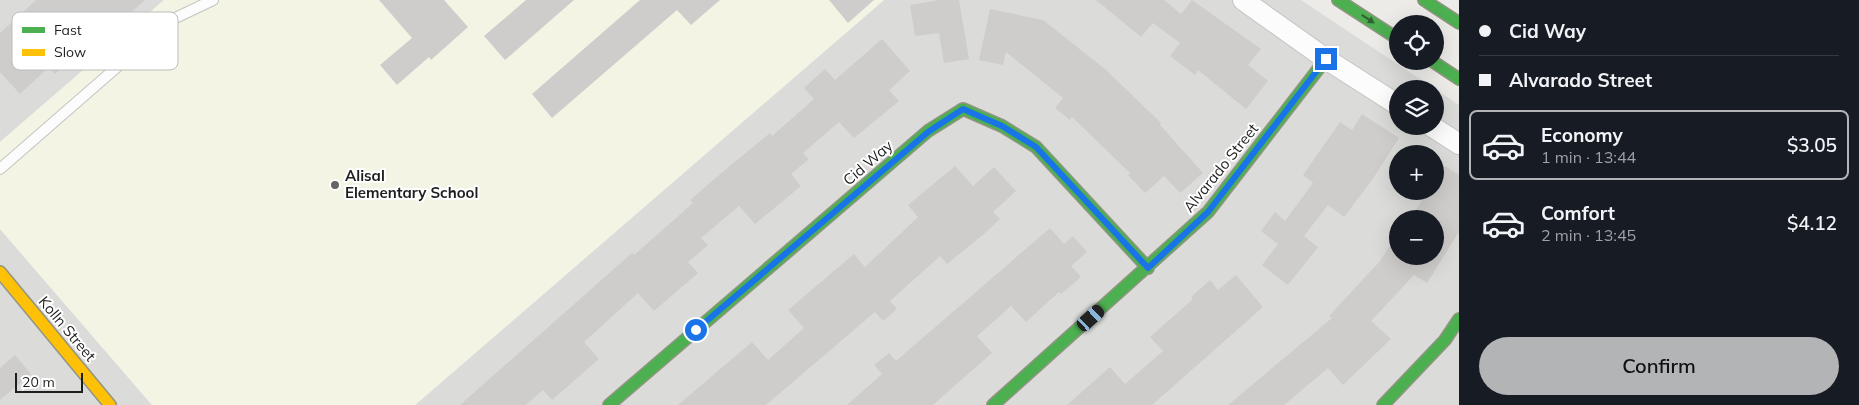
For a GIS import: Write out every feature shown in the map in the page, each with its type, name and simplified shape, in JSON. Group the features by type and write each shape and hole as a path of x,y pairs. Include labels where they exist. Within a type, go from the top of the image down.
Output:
{"street":[{"path":"1243,0 1326,59 1389,99"},
{"path":"1338,0 1389,33"},
{"path":"1424,0 1459,23"},
{"name":"Alvarado Street","path":"993,405 1148,268 1208,212 1326,59"},
{"path":"1444,69 1459,79"},
{"name":"Cid Way","path":"609,405 920,138 963,109 1002,126 1036,147 1148,268"},
{"path":"1444,134 1459,144"},
{"name":"Kolln Street","path":"0,272 110,405"},
{"path":"1384,405 1445,340 1459,319"}],"lane":[{"path":"178,17 213,0"},
{"path":"0,169 114,70"}],"shaded area":[{"path":"0,0 164,0 150,12 12,12 12,70 83,70 0,142"},
{"name":"Alisal Elementary School","path":"164,0 884,0 415,405 152,405 0,229 0,142 83,70 178,70 178,12 150,12"},
{"path":"884,0 1301,0 1389,58 1389,70 1406,70 1421,80 1389,80 1389,135 1444,135 1444,95 1459,105 1459,405 415,405"},
{"path":"0,229 152,405 0,405"}],"building":[{"path":"36,0 145,0 131,12 23,12"},
{"path":"379,0 444,0 468,27 431,60 429,57 397,85 380,65 412,38"},
{"path":"526,0 574,0 505,60 484,36"},
{"path":"640,0 720,0 691,25 677,10 552,118 532,94"},
{"path":"829,0 874,0 848,23"},
{"path":"939,0 959,0 969,59 944,63 939,33 915,36 910,5"},
{"path":"1096,0 1164,0 1181,14 1192,0 1261,49 1248,65 1268,81 1246,109 1198,70 1195,75 1170,56 1180,43 1153,23 1141,37"},
{"path":"990,9 1043,20 1105,69 1161,123 1160,125 1203,173 1180,193 1164,176 1145,193 1128,175 1130,173 1072,117 1070,120 1055,108 1063,98 1006,52 1003,65 979,60"},
{"path":"12,22 12,70 46,70 20,94 0,72 0,33"},
{"path":"882,39 910,71 889,90 899,101 854,138 839,122 803,153 809,159 791,174 801,186 755,224 739,206 701,238 708,245 688,262 698,273 654,311 638,293 584,342 599,359 552,400 543,390 526,405 460,405 632,253 634,255 693,203 690,200 770,133 772,136 814,99 804,88 825,69 835,80"},
{"path":"52,70 60,70 55,74"},
{"path":"1362,114 1389,132 1389,135 1394,135 1399,138 1394,145 1389,145 1389,154 1344,217 1328,205 1304,236 1318,247 1288,285 1262,265 1278,244 1261,231 1275,212 1285,221 1313,183 1303,175 1340,122 1352,130"},
{"path":"955,166 973,186 994,167 1016,191 993,212 1000,219 984,234 947,264 940,256 890,301 897,309 883,321 875,312 766,405 678,405 752,342 768,360 804,328 788,310 854,254 865,267 918,217 908,205"},
{"path":"1445,166 1459,175 1459,232 1444,256 1444,210 1416,210 1422,200 1444,200"},
{"path":"1050,228 1064,244 1073,236 1087,252 1071,266 1081,277 1061,294 1059,292 1026,322 1011,306 977,336 992,353 933,405 847,405 882,374 874,365 889,353 896,361"},
{"path":"1389,247 1389,265 1438,265 1427,283 1414,275 1371,321 1391,339 1343,385 1328,368 1284,405 1228,405 1332,318 1329,316 1380,261"},
{"path":"1236,275 1263,307 1152,405 1067,405 1110,367 1125,384 1163,351 1150,337 1193,299 1191,297 1210,280 1218,290"},
{"path":"15,355 31,374 0,400 0,368"}],"traffic: fast":[{"path":"1338,0 1389,33"},
{"path":"1424,0 1459,23"},
{"path":"993,405 1208,212 1326,59"},
{"path":"1444,69 1459,79"},
{"path":"609,405 928,131 963,109 1002,126 1036,147 1148,268"},
{"path":"1383,405 1445,340 1459,319"}],"traffic: slow":[{"path":"0,272 110,405"}],"place":[{"name":"Alisal Elementary School","path":"335,185"}],"route":[{"path":"696,330 928,132 963,109 1002,126 1036,147 1148,268 1208,212 1326,59"}]}
